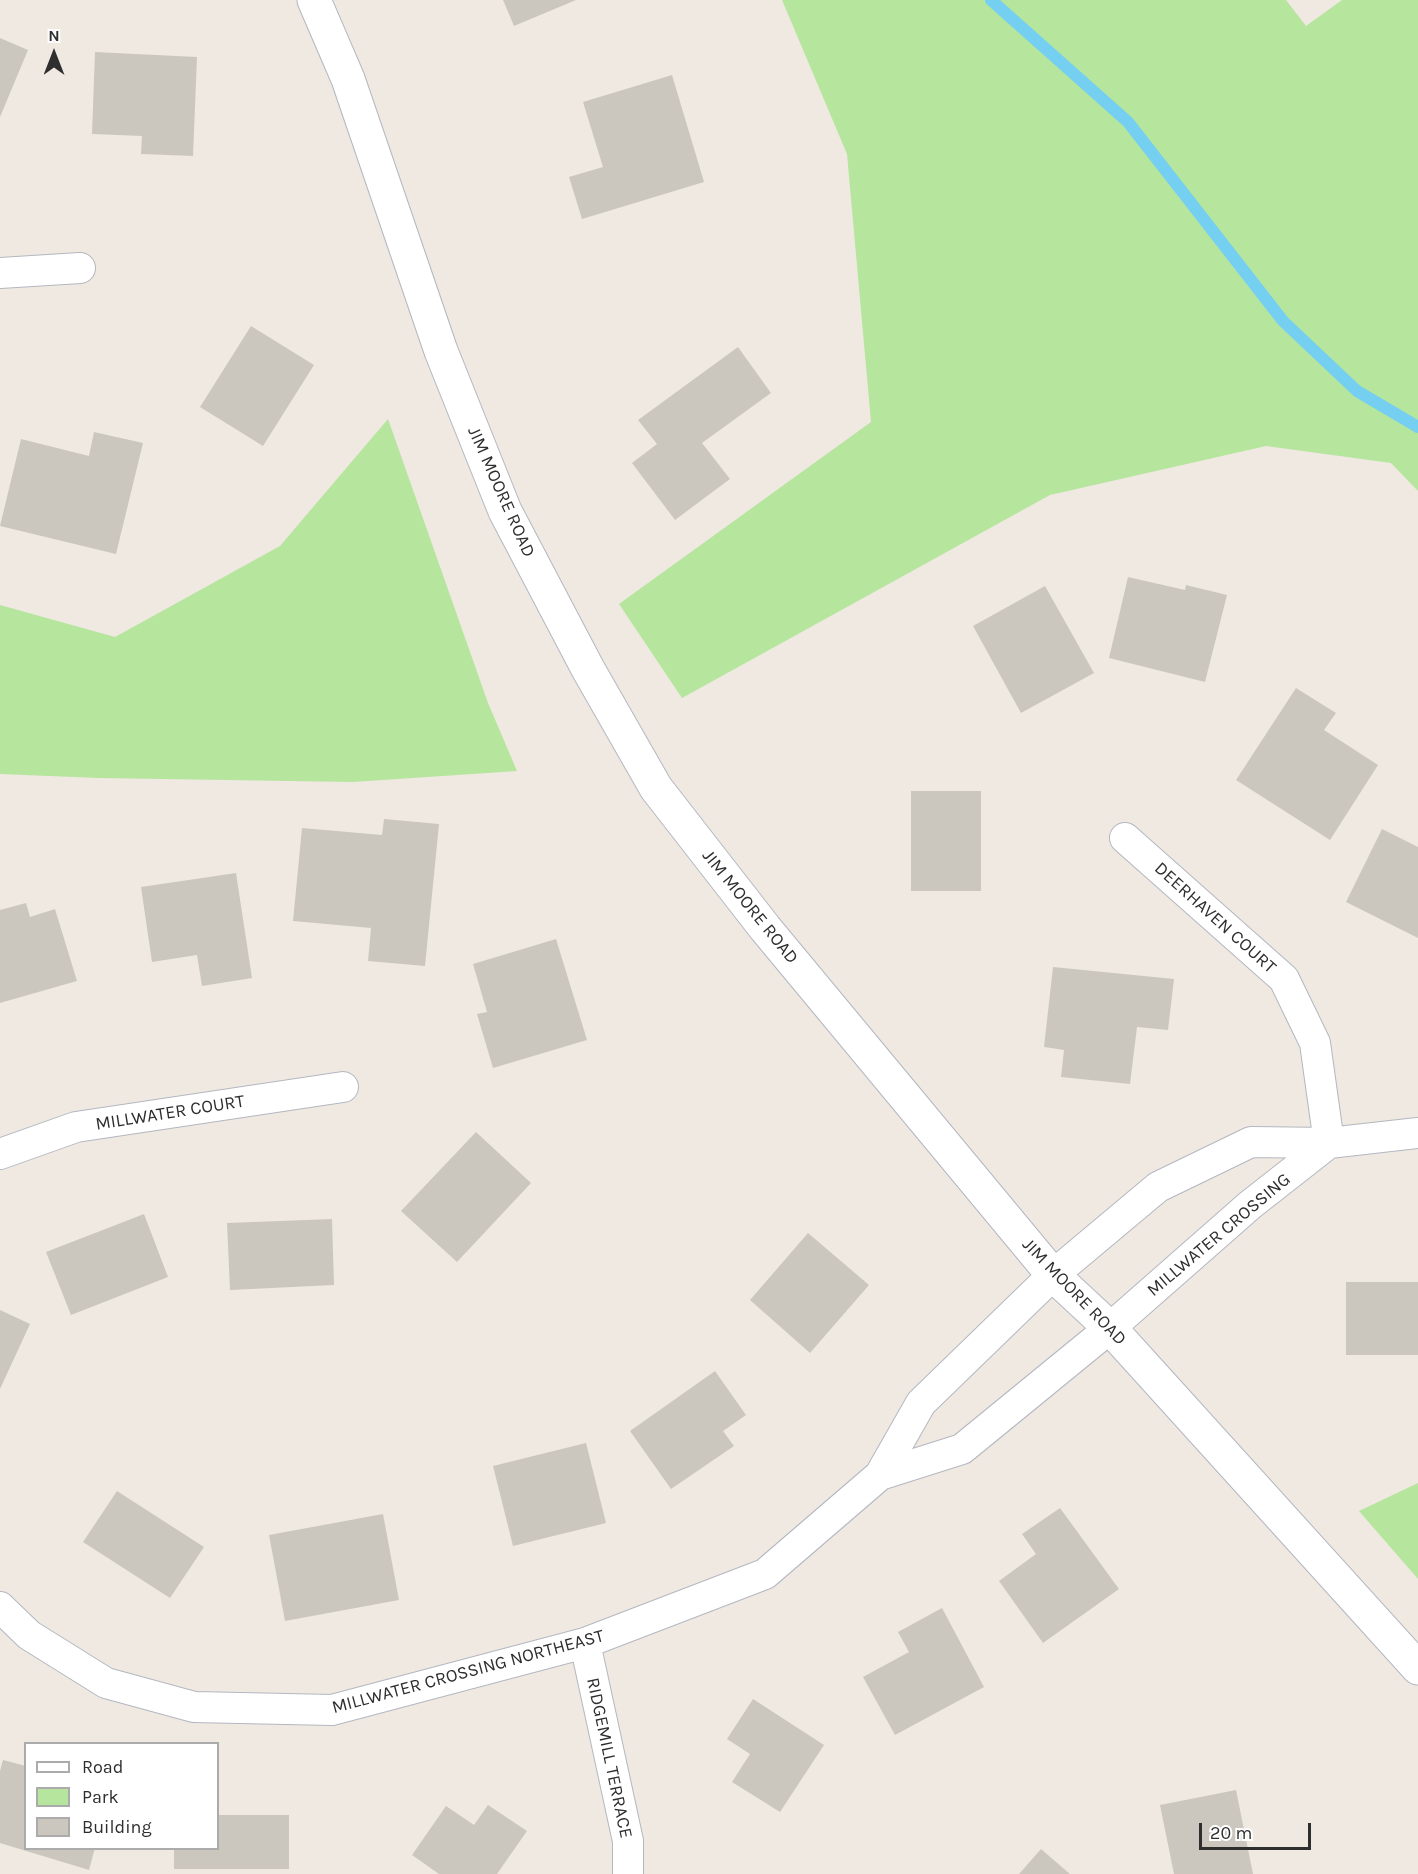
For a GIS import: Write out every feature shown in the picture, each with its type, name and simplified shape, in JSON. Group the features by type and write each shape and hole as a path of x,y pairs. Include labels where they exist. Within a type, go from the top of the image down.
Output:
{"street":[{"name":"JIM MOORE ROAD","path":"314,0 348,79 441,351 505,511 588,669 656,788 765,928 1053,1275 1110,1328 1418,1668"},
{"path":"0,273 80,268"},
{"name":"DEERHAVEN COURT","path":"1125,838 1284,979 1315,1043 1329,1143"},
{"name":"MILLWATER COURT","path":"0,1154 76,1127 343,1087"},
{"name":"MILLWATER CROSSING","path":"1053,1275 1158,1187 1251,1142 1329,1143 1418,1133"},
{"name":"MILLWATER CROSSING","path":"1110,1328 1250,1205 1329,1143"},
{"name":"MILLWATER CROSSING NORTHEAST","path":"0,1607 29,1635 106,1683 194,1707 332,1710 585,1643 765,1574 880,1475 921,1403 1053,1275"},
{"name":"MILLWATER CROSSING NORTHEAST","path":"880,1475 962,1449 1110,1328"},
{"name":"RIDGEMILL TERRACE","path":"585,1643 627,1841 628,1874"}],"green space":[{"path":"782,0 1286,0 1306,26 1342,0 1418,0 1418,491 1391,463 1266,446 1050,495 682,698 619,604 871,422 847,154"},
{"path":"388,419 488,703 517,771 353,782 0,774 0,605 115,637 280,546"},
{"path":"1418,1483 1418,1579 1359,1511"}],"building":[{"path":"503,0 576,0 514,26"},
{"path":"0,38 28,50 0,117"},
{"path":"95,52 197,57 193,156 141,154 142,136 92,134"},
{"path":"672,75 704,182 582,219 569,177 603,167 583,102"},
{"path":"251,326 314,365 263,446 200,407"},
{"path":"738,347 771,393 702,443 730,479 675,520 632,463 657,444 638,420"},
{"path":"94,432 143,443 116,554 0,526 21,439 89,456"},
{"path":"1128,577 1185,590 1186,585 1227,595 1205,682 1109,658"},
{"path":"1045,586 1094,673 1021,713 973,626"},
{"path":"1296,688 1336,713 1324,730 1378,765 1330,840 1236,780"},
{"path":"911,791 981,791 981,891 911,891"},
{"path":"384,819 439,824 425,966 368,961 371,928 293,921 302,828 382,835"},
{"path":"1382,829 1418,847 1418,938 1346,902"},
{"path":"236,873 252,978 202,986 197,955 152,962 141,887"},
{"path":"26,903 30,917 55,909 77,981 0,1003 0,910"},
{"path":"556,939 587,1040 493,1068 477,1014 487,1012 473,964"},
{"path":"1053,967 1174,979 1168,1030 1137,1027 1130,1084 1061,1077 1064,1050 1044,1047"},
{"path":"476,1132 531,1183 457,1262 401,1211"},
{"path":"144,1214 168,1277 71,1315 46,1252"},
{"path":"332,1219 334,1285 230,1290 227,1223"},
{"path":"808,1233 869,1285 810,1353 750,1300"},
{"path":"1346,1282 1418,1282 1418,1355 1346,1355"},
{"path":"0,1310 30,1324 0,1389"},
{"path":"715,1371 746,1415 723,1431 734,1446 671,1489 630,1431"},
{"path":"586,1443 606,1523 513,1546 493,1466"},
{"path":"117,1491 204,1547 170,1598 83,1542"},
{"path":"1060,1508 1119,1589 1043,1643 999,1581 1036,1554 1022,1534"},
{"path":"383,1514 399,1600 285,1621 269,1535"},
{"path":"942,1608 984,1687 895,1735 863,1677 909,1652 898,1632"},
{"path":"753,1699 824,1745 780,1812 732,1782 750,1754 727,1739"},
{"path":"3,1760 24,1765 24,1850 94,1850 89,1870 0,1843 0,1771"},
{"path":"1236,1790 1253,1874 1174,1874 1160,1805"},
{"path":"488,1805 527,1831 497,1874 439,1874 412,1855 446,1806 474,1825"},
{"path":"219,1815 289,1815 289,1869 174,1869 174,1850 219,1850"},
{"path":"1041,1849 1070,1874 1019,1874"}],"waterway":[{"path":"991,0 1128,122 1283,321 1357,391 1418,427"}]}
